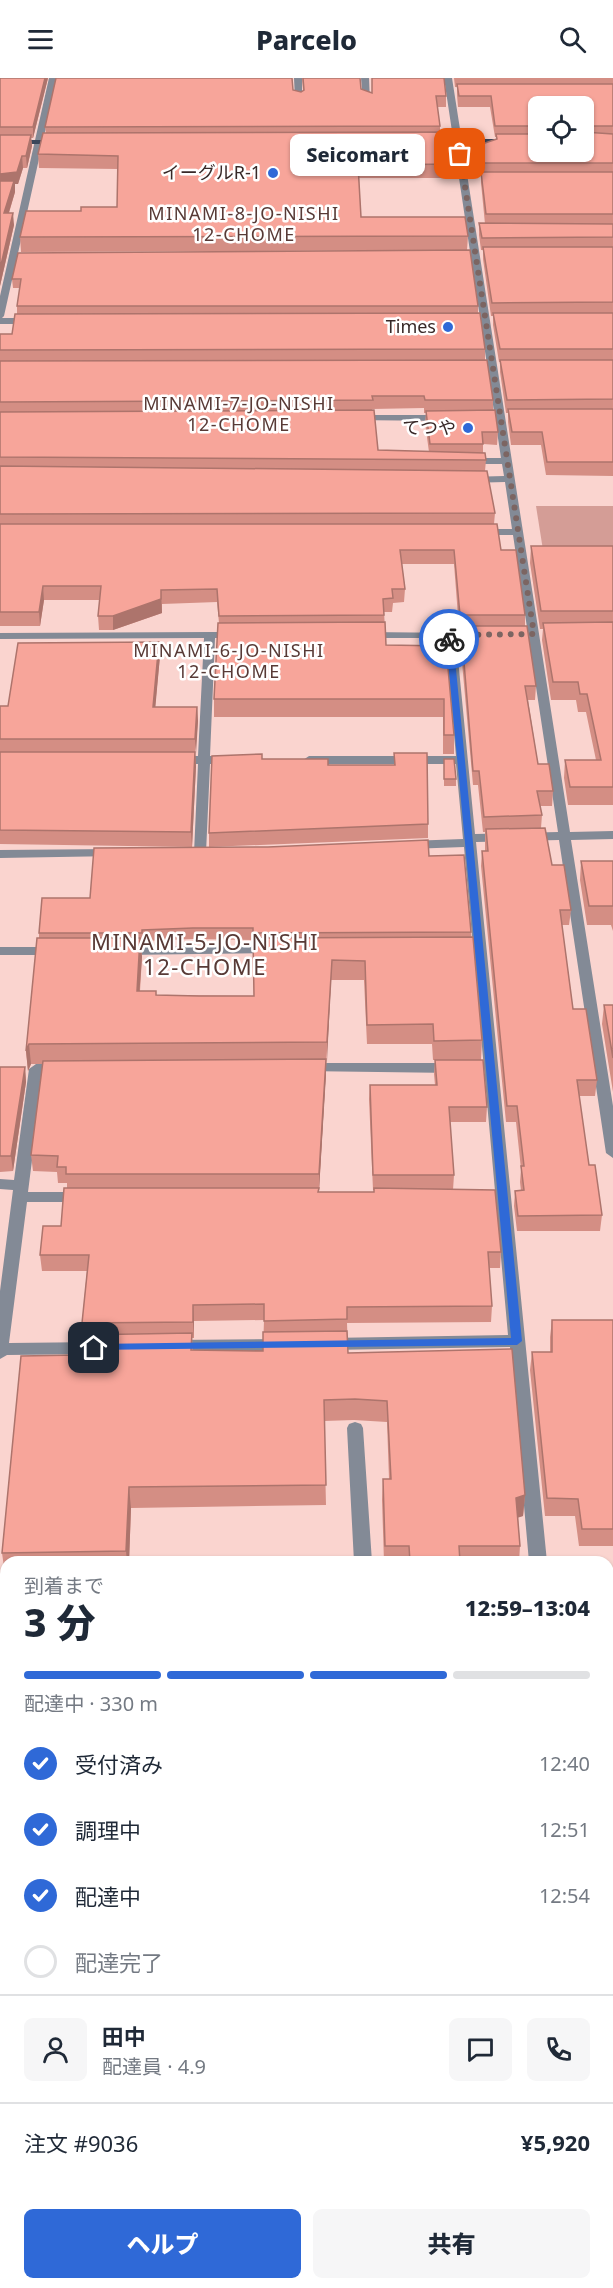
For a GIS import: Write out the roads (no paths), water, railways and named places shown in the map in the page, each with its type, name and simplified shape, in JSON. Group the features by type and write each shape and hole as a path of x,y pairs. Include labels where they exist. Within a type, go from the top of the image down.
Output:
{"main road":[{"path":"416,141 528,141"},
{"path":"0,142 73,142"}],"street":[{"path":"0,316 53,78"},
{"path":"298,78 299,99"},
{"path":"365,78 367,100"},
{"path":"448,78 456,92 458,141 467,179 505,417 508,461 519,532 527,558 534,634 613,1153"},
{"path":"16,188 28,188"},
{"path":"462,255 479,255"},
{"path":"0,262 24,257"},
{"path":"0,321 48,321"},
{"path":"473,321 489,321"},
{"path":"478,368 497,367"},
{"path":"485,418 505,417"},
{"path":"343,418 462,418"},
{"path":"452,461 508,461"},
{"path":"451,480 511,479"},
{"path":"466,532 519,532"},
{"path":"354,635 470,634"},
{"path":"199,853 210,635"},
{"path":"0,636 246,635"},
{"path":"450,635 469,840 479,1068 517,1341 537,1556"},
{"path":"168,760 239,760"},
{"path":"298,760 461,760"},
{"path":"398,846 565,835 613,835"},
{"path":"0,854 129,853"},
{"path":"108,951 288,950"},
{"path":"0,951 72,951"},
{"path":"72,1068 36,1068 0,1350 118,1347"},
{"path":"287,1068 479,1068"},
{"path":"0,1184 20,1191 102,1197"},
{"path":"317,1344 517,1341"},
{"path":"153,1347 294,1345"},
{"path":"355,1428 363,1556"}],"place":[{"name":"Seicomart","path":"460,154"},
{"name":"イーグルR-1","path":"273,173"},
{"name":"Times","path":"448,327"},
{"name":"てつや","path":"468,428"}],"district":[{"name":"MINAMI-8-JO-NISHI 12-CHOME","path":"244,224"},
{"name":"MINAMI-7-JO-NISHI 12-CHOME","path":"239,414"},
{"name":"MINAMI-6-JO-NISHI 12-CHOME","path":"229,661"},
{"name":"MINAMI-5-JO-NISHI 12-CHOME","path":"205,954"}]}
